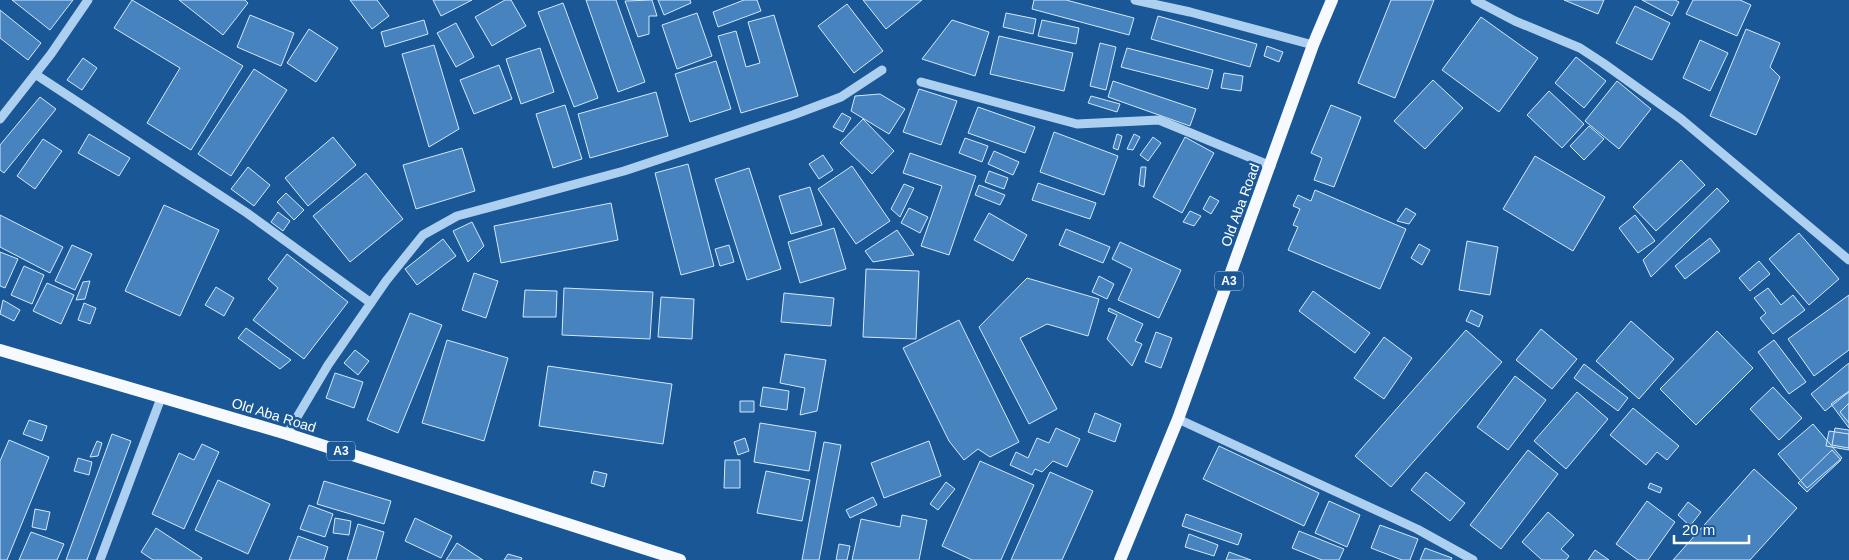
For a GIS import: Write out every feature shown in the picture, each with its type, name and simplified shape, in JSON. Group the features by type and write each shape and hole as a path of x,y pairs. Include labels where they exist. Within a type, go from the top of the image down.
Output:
{"main road":[{"name":"Old Aba Road","path":"1120,560 1178,419 1271,166 1313,45 1332,0"},
{"name":"Old Aba Road","path":"0,350 287,434 680,560"}],"street":[{"path":"0,118 35,74 88,0"},
{"path":"1135,0 1190,12 1313,45"},
{"path":"1475,0 1515,21 1580,48 1603,63 1681,119 1849,260"},
{"path":"287,434 328,365 371,303 423,235 457,216 624,171 793,115 841,97 882,70"},
{"path":"35,74 247,213 371,303"},
{"path":"921,82 1077,124 1159,120 1271,166"},
{"path":"100,560 160,398"},
{"path":"1178,419 1417,529 1473,560"}],"building":[{"path":"12,0 73,0 50,30"},
{"path":"132,0 243,66 191,150 147,123 180,68 114,28"},
{"path":"179,0 245,0 248,3 223,35"},
{"path":"350,0 377,0 389,16 372,29"},
{"path":"433,0 472,0 441,16"},
{"path":"505,0 511,0 526,26 492,46 475,17"},
{"path":"586,0 616,0 645,82 618,92"},
{"path":"652,0 657,16 649,16 649,34 638,37 625,1"},
{"path":"658,0 690,0 691,3 664,15"},
{"path":"744,0 757,0 761,11 718,27 713,12"},
{"path":"863,0 922,0 886,29"},
{"path":"1034,0 1066,0 1134,18 1129,35 1032,9"},
{"path":"1391,0 1434,0 1395,98 1358,83"},
{"path":"1564,0 1604,0 1598,14"},
{"path":"1642,0 1675,0 1679,2 1672,16"},
{"path":"1693,0 1740,0 1751,5 1737,36 1686,14"},
{"path":"563,3 598,98 574,107 538,12"},
{"path":"847,4 883,51 854,73 818,26"},
{"path":"1635,6 1670,23 1652,60 1616,43"},
{"path":"0,10 41,43 28,60 0,38"},
{"path":"697,13 712,56 677,69 662,25"},
{"path":"1006,13 1036,19 1033,34 1003,27"},
{"path":"250,15 294,33 281,66 237,47"},
{"path":"774,15 798,96 741,113 718,36 736,31 746,67 760,63 748,22"},
{"path":"1158,16 1257,44 1250,67 1151,39"},
{"path":"1481,17 1538,58 1499,112 1442,70"},
{"path":"424,20 428,34 385,47 381,32"},
{"path":"952,20 989,32 975,76 922,59"},
{"path":"1042,20 1079,28 1076,44 1038,36"},
{"path":"456,23 474,57 456,67 437,33"},
{"path":"309,29 338,48 316,82 287,63"},
{"path":"1746,29 1780,43 1770,67 1780,77 1756,135 1710,116"},
{"path":"999,36 1073,53 1064,91 990,74"},
{"path":"1700,40 1728,53 1710,91 1683,78"},
{"path":"1100,43 1116,47 1106,90 1090,86"},
{"path":"434,45 459,129 429,147 402,54"},
{"path":"1267,46 1283,52 1279,62 1264,56"},
{"path":"540,48 554,92 521,104 506,59"},
{"path":"1127,48 1213,70 1208,89 1121,67"},
{"path":"1576,57 1606,81 1584,108 1555,83"},
{"path":"83,58 97,68 82,90 67,80"},
{"path":"716,61 731,109 690,122 675,74"},
{"path":"499,65 512,99 474,114 460,80"},
{"path":"254,69 287,90 231,176 198,154"},
{"path":"1224,73 1243,76 1241,91 1221,88"},
{"path":"1433,80 1463,108 1425,149 1394,121"},
{"path":"1113,81 1196,109 1190,126 1108,97"},
{"path":"1617,81 1651,109 1619,149 1585,121"},
{"path":"919,89 957,101 941,145 903,132"},
{"path":"1549,91 1584,124 1562,148 1527,115"},
{"path":"656,92 668,136 590,158 578,114"},
{"path":"880,94 905,109 889,134 851,111 855,96"},
{"path":"1091,96 1120,104 1117,112 1088,103"},
{"path":"40,97 56,109 4,173 0,170 0,145"},
{"path":"565,105 582,159 553,168 536,114"},
{"path":"1331,105 1361,117 1334,187 1314,180 1322,158 1311,153"},
{"path":"978,107 1035,127 1025,153 968,133"},
{"path":"842,113 851,118 843,132 833,127"},
{"path":"863,119 894,151 872,174 840,143"},
{"path":"1589,126 1604,139 1584,160 1570,146"},
{"path":"1054,132 1118,156 1104,195 1040,172"},
{"path":"89,134 130,158 119,176 78,153"},
{"path":"1117,134 1122,136 1118,150 1113,148"},
{"path":"1134,134 1140,137 1133,150 1127,149"},
{"path":"333,137 356,165 308,206 285,178"},
{"path":"1153,137 1161,143 1148,161 1140,155"},
{"path":"1185,137 1214,153 1182,213 1153,197"},
{"path":"965,138 988,146 982,162 959,153"},
{"path":"43,139 62,151 35,189 17,176"},
{"path":"462,148 475,191 416,209 403,165"},
{"path":"994,151 1019,162 1013,175 988,164"},
{"path":"910,153 976,176 949,255 921,246 942,186 903,173"},
{"path":"823,155 833,170 819,179 809,164"},
{"path":"1535,156 1605,197 1573,251 1503,209"},
{"path":"1681,160 1705,185 1656,231 1633,207"},
{"path":"688,164 714,266 681,275 655,173"},
{"path":"852,166 890,221 856,244 818,189"},
{"path":"248,167 270,185 254,206 231,189"},
{"path":"1141,167 1146,167 1144,187 1139,185"},
{"path":"749,168 781,269 747,280 715,179"},
{"path":"989,171 1008,178 1004,189 985,182"},
{"path":"366,173 403,219 350,262 313,216"},
{"path":"1038,183 1096,203 1090,219 1032,200"},
{"path":"904,184 914,188 900,217 891,209"},
{"path":"979,185 1005,195 1000,205 975,195"},
{"path":"810,187 822,225 791,234 779,196"},
{"path":"1717,188 1729,201 1651,277 1643,260"},
{"path":"1315,190 1406,229 1380,289 1288,250 1298,227 1293,225 1300,209 1293,206 1298,195 1311,201"},
{"path":"286,193 304,210 294,220 277,202"},
{"path":"1210,196 1219,201 1211,214 1203,209"},
{"path":"611,203 618,240 501,263 494,226"},
{"path":"164,205 219,230 180,316 125,291"},
{"path":"909,208 928,217 920,233 901,223"},
{"path":"1406,208 1416,214 1409,224 1397,221"},
{"path":"1190,211 1201,216 1194,226 1183,222"},
{"path":"278,212 290,221 283,231 271,222"},
{"path":"989,213 1027,235 1013,261 974,240"},
{"path":"0,215 63,247 50,273 0,247"},
{"path":"1635,215 1655,241 1638,253 1619,228"},
{"path":"472,222 484,246 468,262 453,231"},
{"path":"834,228 846,269 800,283 788,242"},
{"path":"1066,229 1110,247 1103,263 1059,245"},
{"path":"897,230 914,255 873,262 865,251"},
{"path":"1799,233 1839,279 1809,305 1769,259"},
{"path":"1710,238 1720,251 1685,279 1675,266"},
{"path":"443,239 456,256 417,285 405,269"},
{"path":"1467,241 1498,247 1490,295 1459,290"},
{"path":"1120,242 1181,270 1159,318 1118,300 1132,269 1112,259"},
{"path":"1419,244 1430,250 1422,265 1411,258"},
{"path":"72,245 92,254 75,290 55,281"},
{"path":"729,245 734,262 720,266 715,249"},
{"path":"0,252 18,259 5,288 0,286"},
{"path":"287,254 348,302 304,359 253,320 278,288 268,279"},
{"path":"1759,261 1770,274 1750,291 1739,278"},
{"path":"24,266 44,275 32,304 11,295"},
{"path":"866,269 919,271 916,339 863,337"},
{"path":"474,273 498,281 486,318 462,310"},
{"path":"1099,276 1114,284 1107,299 1092,292"},
{"path":"1027,278 1099,299 1088,336 1047,324 1020,338 1057,409 1029,424 979,327"},
{"path":"90,281 85,299 76,300 83,282"},
{"path":"47,283 74,295 61,324 33,311"},
{"path":"216,287 234,298 224,316 205,305"},
{"path":"564,288 653,292 650,339 562,335"},
{"path":"1768,288 1781,305 1793,295 1805,310 1773,334 1760,318 1766,313 1754,298"},
{"path":"525,290 557,291 556,317 523,317"},
{"path":"1313,291 1370,333 1355,353 1299,311"},
{"path":"784,293 834,298 831,326 781,322"},
{"path":"1849,295 1849,350 1814,376 1788,339"},
{"path":"661,297 694,299 692,339 658,337"},
{"path":"3,300 20,310 14,321 0,314"},
{"path":"84,303 96,308 90,324 78,320"},
{"path":"1109,308 1143,324 1135,341 1142,344 1132,366 1107,339 1117,315 1108,311"},
{"path":"1471,310 1483,316 1479,327 1466,321"},
{"path":"410,313 442,325 398,433 367,420"},
{"path":"959,320 1019,442 990,457 978,449 964,460 949,441 903,348"},
{"path":"1631,321 1674,359 1639,399 1596,361"},
{"path":"246,328 291,360 280,369 238,338"},
{"path":"1541,329 1577,359 1552,389 1516,360"},
{"path":"1466,330 1502,362 1391,487 1355,456"},
{"path":"1717,331 1753,368 1696,425 1660,389"},
{"path":"1156,332 1172,338 1161,368 1145,362"},
{"path":"1384,337 1412,358 1384,399 1354,378"},
{"path":"447,340 508,358 484,441 422,423"},
{"path":"1774,340 1806,382 1789,394 1758,352"},
{"path":"355,350 369,361 358,375 344,363"},
{"path":"785,354 826,360 817,411 800,415 805,388 780,383"},
{"path":"1849,363 1849,392 1825,411 1811,394"},
{"path":"1584,364 1628,398 1618,411 1574,378"},
{"path":"548,366 672,384 663,444 539,426"},
{"path":"335,373 363,382 354,408 326,398"},
{"path":"1515,376 1546,400 1508,450 1477,427"},
{"path":"763,387 789,391 787,410 760,406"},
{"path":"1773,387 1802,418 1779,440 1750,409"},
{"path":"1849,391 1849,428 1831,404"},
{"path":"1577,392 1608,419 1566,469 1534,441"},
{"path":"740,401 754,401 754,412 740,412"},
{"path":"1849,403 1849,423 1840,412"},
{"path":"1633,408 1679,446 1667,460 1657,452 1646,465 1610,435"},
{"path":"1095,413 1121,424 1115,442 1088,432"},
{"path":"29,420 47,426 42,441 23,434"},
{"path":"760,423 816,432 809,471 754,462"},
{"path":"1813,424 1842,458 1807,488 1778,454"},
{"path":"1056,428 1080,439 1067,467 1053,461 1042,472 1035,469 1032,475 1010,465 1016,452 1028,458 1037,438 1049,443"},
{"path":"1835,428 1849,430 1849,448 1832,445"},
{"path":"1829,431 1849,434 1849,450 1826,446"},
{"path":"112,434 131,441 87,560 66,560"},
{"path":"745,438 749,451 738,455 734,442"},
{"path":"9,440 49,457 7,560 0,560 0,461"},
{"path":"97,441 102,443 98,456 90,457"},
{"path":"929,441 941,476 884,498 871,463"},
{"path":"824,442 841,445 819,560 802,560"},
{"path":"202,444 219,452 184,529 152,514 179,453 194,460"},
{"path":"1219,446 1319,493 1304,526 1203,479"},
{"path":"1528,450 1558,474 1501,549 1470,525"},
{"path":"1832,450 1841,460 1807,492 1798,483"},
{"path":"78,458 92,462 89,475 74,471"},
{"path":"725,460 740,460 740,488 724,488"},
{"path":"980,461 1034,485 1001,560 972,560 942,546"},
{"path":"1754,469 1797,508 1750,560 1673,560"},
{"path":"594,471 607,474 604,487 591,483"},
{"path":"766,471 810,480 802,521 757,513"},
{"path":"1050,472 1093,491 1062,560 1011,560"},
{"path":"1426,472 1465,503 1450,521 1411,490"},
{"path":"218,480 270,504 248,554 195,530"},
{"path":"324,481 391,501 384,524 317,504"},
{"path":"946,482 955,489 938,510 930,504"},
{"path":"1650,483 1662,488 1660,493 1648,488"},
{"path":"873,497 877,505 850,518 846,510"},
{"path":"1329,501 1360,515 1347,547 1315,533"},
{"path":"1647,501 1675,522 1648,560 1638,560 1616,544"},
{"path":"1688,502 1701,512 1690,526 1678,515"},
{"path":"309,505 333,514 325,537 300,529"},
{"path":"35,509 50,512 46,530 32,527"},
{"path":"1548,512 1574,535 1561,549 1569,556 1566,560 1542,560 1522,542"},
{"path":"1186,514 1242,534 1238,545 1182,526"},
{"path":"902,515 927,520 919,560 852,560 861,519 900,527"},
{"path":"335,518 351,521 349,535 333,533"},
{"path":"415,518 452,536 441,558 405,541"},
{"path":"358,524 384,532 376,560 347,560"},
{"path":"1380,525 1418,539 1410,560 1402,560 1371,548"},
{"path":"156,528 202,558 201,560 153,560 141,552"},
{"path":"1299,531 1344,549 1339,560 1322,560 1292,548"},
{"path":"31,532 64,544 57,560 19,560"},
{"path":"1189,534 1218,545 1214,556 1185,547"},
{"path":"298,536 328,547 324,560 289,560"},
{"path":"457,543 483,560 446,560"},
{"path":"839,544 850,546 847,560 836,560"},
{"path":"1425,548 1452,558 1451,560 1420,560"},
{"path":"1595,550 1609,560 1588,560"},
{"path":"1229,552 1251,560 1226,560"},
{"path":"508,554 522,558 521,560 504,560"}]}
